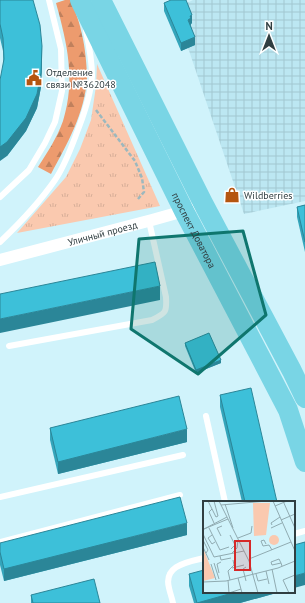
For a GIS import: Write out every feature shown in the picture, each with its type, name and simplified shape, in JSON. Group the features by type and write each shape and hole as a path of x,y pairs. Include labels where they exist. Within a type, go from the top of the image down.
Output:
{"main road":[{"name":"проспект Доватора","path":"79,0 184,211 288,410 305,462"},
{"name":"проспект Доватора","path":"101,0 203,203 298,368 305,398"}],"street":[{"name":"Уличный проезд","path":"0,260 149,221 184,211 203,203"}],"lane":[{"path":"0,197 29,170 45,143 55,122 62,90 61,49 49,0"},
{"path":"0,242 20,223 55,179 66,159 84,115 92,76 90,46 79,0"},
{"path":"9,346 152,320 163,315 167,308 166,297 149,221"},
{"path":"206,416 225,501"},
{"path":"0,497 183,455"},
{"path":"0,542 180,495"},
{"path":"295,534 305,531"},
{"path":"173,603 168,586 169,576 172,570 178,565 203,558"}],"path":[{"path":"96,110 135,161 142,178 144,192 138,198"}],"highlighted area":[{"path":"243,231 266,315 198,374 131,329 139,239"}],"shaded area":[{"path":"193,0 305,0 305,201 244,214 175,9"}],"green space":[{"path":"71,0 80,26 85,51 87,78 86,91 79,116 69,140 51,174 38,167 58,133 67,106 69,91 68,62 64,33 56,3"},
{"path":"97,64 160,206 17,233 66,177 80,149 91,120 96,86"}],"building":[{"path":"0,0 33,0 40,25 42,46 41,73 37,94 26,118 7,142 0,147 0,80 4,59 3,38 0,24"},
{"path":"171,0 186,0 192,15 188,20 195,37 181,43 164,3"},
{"path":"305,205 305,242 297,207"},
{"path":"155,262 160,286 0,319 0,294"},
{"path":"209,333 221,360 196,370 185,343"},
{"path":"251,388 277,501 245,501 220,395"},
{"path":"179,396 187,429 58,462 50,428"},
{"path":"180,497 187,523 4,569 0,552 0,543"},
{"path":"305,542 305,573 295,576 295,545"},
{"path":"203,570 203,593 232,593 197,603 189,574"},
{"path":"94,579 100,603 33,603 31,595"}],"place":[{"name":"Отделение связи №362048","path":"34,78"},
{"name":"Wildberries","path":"232,195"}]}
